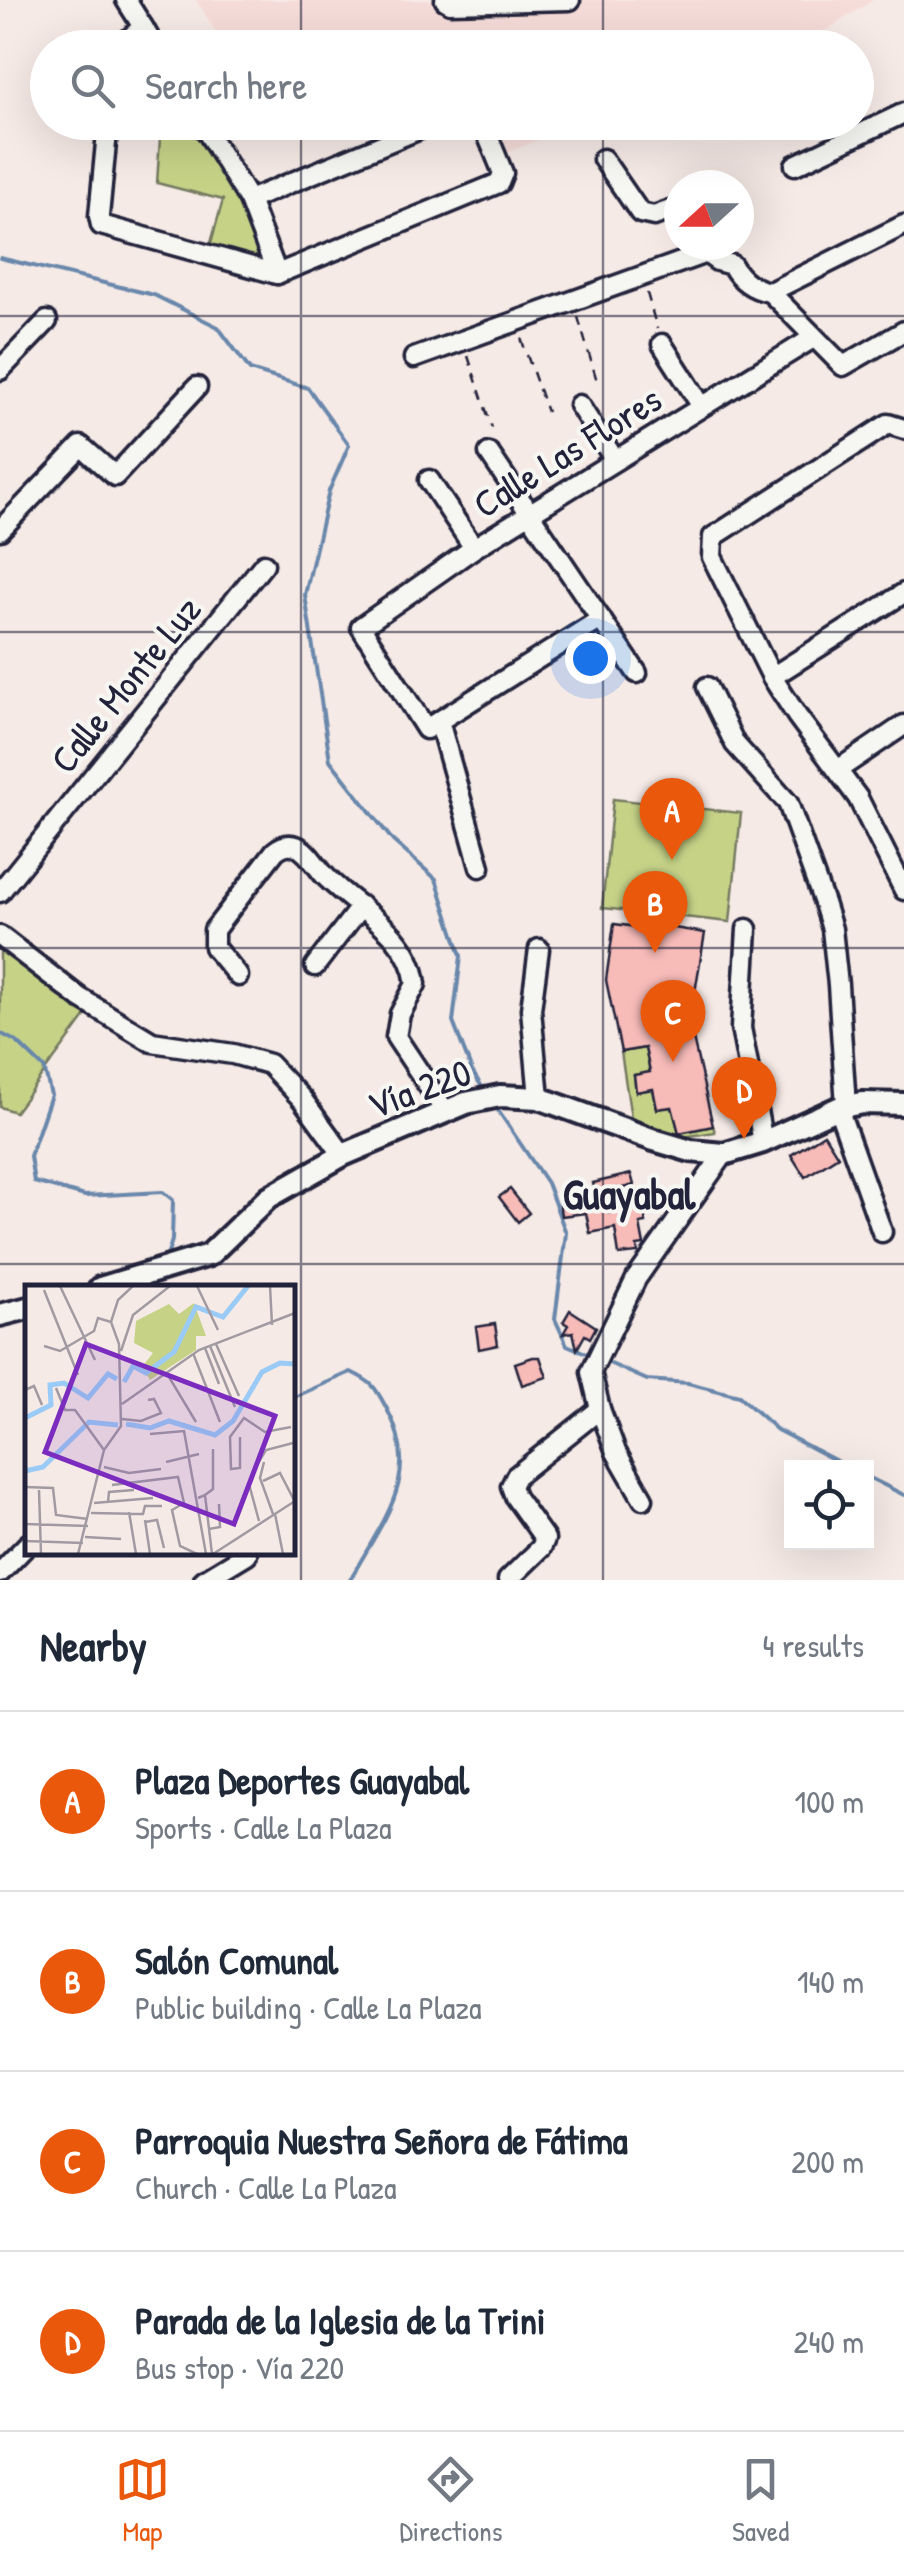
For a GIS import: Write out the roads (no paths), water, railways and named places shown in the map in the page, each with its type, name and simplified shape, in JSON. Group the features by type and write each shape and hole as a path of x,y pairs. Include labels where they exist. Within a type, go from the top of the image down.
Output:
{"main road":[{"name":"Vía 220","path":"111,1285 209,1255 268,1197 343,1155 466,1103 500,1096 538,1098 654,1140 724,1154 763,1142 842,1107 862,1103 904,1104"},
{"path":"0,1315 25,1309"}],"street":[{"path":"126,0 143,28 140,30"},
{"path":"445,0 570,0"},
{"path":"874,128 904,114"},
{"path":"106,140 98,216 102,226 278,274 502,180 503,173 489,140"},
{"path":"213,140 249,200 278,274"},
{"path":"249,200 394,140"},
{"path":"795,165 848,140"},
{"path":"603,160 640,213 654,216 664,212"},
{"path":"731,260 738,276 757,290 770,292 904,225"},
{"path":"414,358 706,253 732,264"},
{"path":"770,292 843,366 904,331"},
{"path":"0,370 47,321"},
{"name":"Calle Las Flores","path":"439,721 426,729 361,628 474,548 813,338"},
{"path":"661,340 701,404"},
{"path":"0,530 82,446 115,476 197,386"},
{"path":"580,405 616,460"},
{"path":"904,430 888,424 713,537 712,556 772,677 858,798 904,890"},
{"path":"490,452 637,673"},
{"path":"429,480 474,548"},
{"name":"Calle Monte Luz","path":"0,892 264,564"},
{"path":"772,677 904,593"},
{"path":"480,867 439,721 601,619"},
{"path":"707,686 735,744 788,804 824,904 834,948 842,1107 882,1232"},
{"path":"839,769 904,725"},
{"path":"238,976 214,947 214,930 282,845 293,844 328,880 387,928 415,973 414,993 400,1014 396,1037 445,1111"},
{"path":"314,966 360,906"},
{"path":"747,929 741,1028 763,1142"},
{"path":"0,936 80,998 152,1042 269,1064 302,1099 343,1155"},
{"path":"538,1098 531,1009 539,950"},
{"path":"643,1499 616,1452 591,1372 636,1278 724,1154"},
{"path":"508,1580 542,1548 545,1540 515,1497 512,1486 516,1476 600,1410"},
{"path":"0,1574 25,1547"},
{"path":"204,1580 245,1555"}],"waterway":[{"path":"0,258 154,295 218,327 250,370 308,388 349,445 329,491 305,595 330,760 393,841 436,879 461,956 453,1022 472,1071 484,1090"},
{"path":"0,1033 17,1042 44,1068 51,1095 30,1156 34,1182 85,1196 163,1192 173,1200 172,1240 166,1260"},
{"path":"495,1106 547,1183 566,1233 555,1319 567,1345 593,1356"},
{"path":"602,1360 647,1380 688,1383 739,1396 777,1430 835,1460"},
{"path":"295,1397 351,1372 376,1391 397,1433 400,1478 394,1498 350,1580"},
{"path":"874,1480 904,1495"}],"place":[{"name":"Plaza Deportes Guayabal","path":"672,860"},
{"name":"Salón Comunal","path":"655,953"},
{"name":"Parroquia Nuestra Señora de Fátima","path":"673,1062"},
{"name":"Parada de la Iglesia de la Trini","path":"744,1139"}],"district":[{"name":"Guayabal","path":"629,1193"}]}
